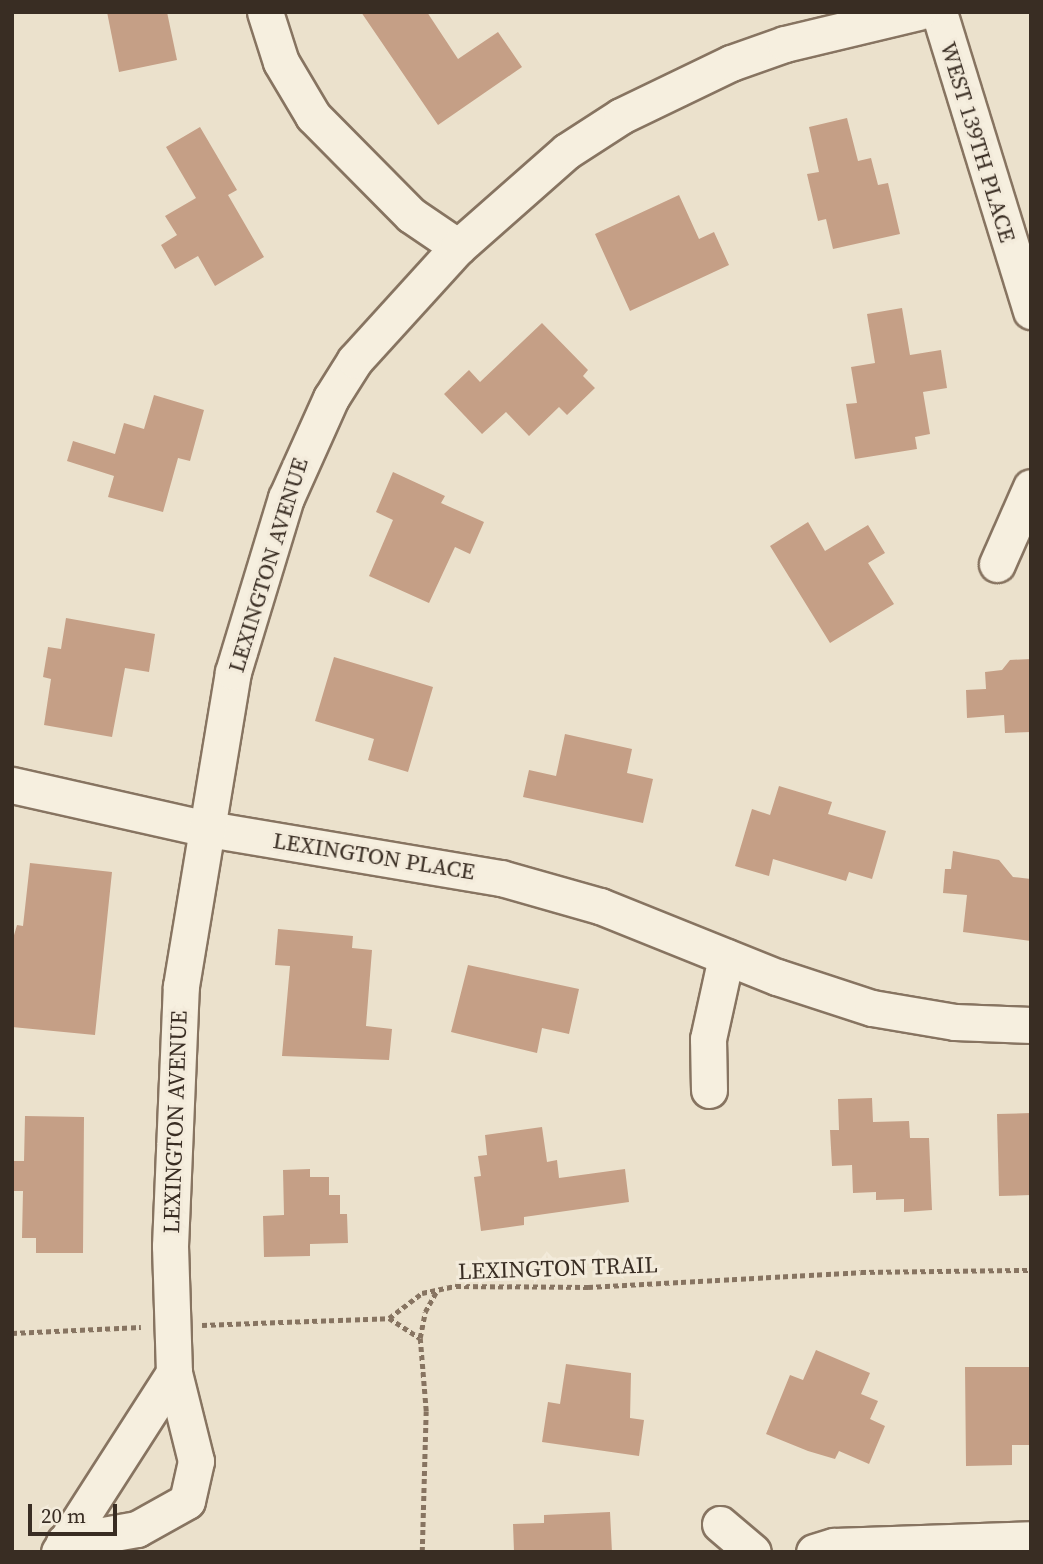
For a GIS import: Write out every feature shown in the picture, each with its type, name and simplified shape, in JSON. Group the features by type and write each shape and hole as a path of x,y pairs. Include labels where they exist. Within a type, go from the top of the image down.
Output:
{"street":[{"path":"265,12 281,62 313,116 411,215 458,247"},
{"name":"LEXINGTON AVENUE","path":"61,1547 137,1529 187,1501 196,1461 174,1373 170,1246 173,1095 181,986 233,672 286,498 308,440 355,360 458,247 530,180 621,116 731,63 774,48 918,12"},
{"name":"WEST 139TH PLACE","path":"939,12 1031,311"},
{"path":"997,565 1031,487"},
{"name":"LEXINGTON PLACE","path":"12,785 208,829 501,878 600,906 726,957 872,1008 955,1022 1031,1026"},
{"path":"709,1090 708,1039 726,957"},
{"name":"LEXINGTON AVENUE","path":"61,1547 174,1373"},
{"path":"720,1524 753,1552"},
{"path":"814,1552 834,1546 1031,1539"}],"path":[{"name":"LEXINGTON TRAIL","path":"388,1318 422,1293 456,1286 588,1287 861,1272 1031,1270"},
{"path":"422,1552 426,1410 420,1338 425,1312 436,1292"},
{"path":"12,1333 388,1318 420,1338"}],"building":[{"path":"107,12 167,12 177,60 119,72"},
{"path":"361,12 427,12 458,59 498,32 522,67 438,125"},
{"path":"847,118 858,161 871,158 878,185 888,183 900,234 833,249 826,219 818,221 807,174 819,172 809,127"},
{"path":"200,127 237,190 228,195 264,257 215,286 198,256 175,269 161,245 177,235 165,216 196,198 166,147"},
{"path":"679,195 699,239 714,232 729,265 630,311 595,234"},
{"path":"902,308 910,355 941,350 947,388 923,392 930,434 915,437 917,449 855,459 846,404 857,403 851,367 875,363 867,314"},
{"path":"542,323 588,370 583,376 595,388 567,415 559,407 529,436 506,412 482,434 444,394 469,370 480,382"},
{"path":"154,395 204,410 190,461 178,458 163,512 108,497 114,476 67,461 73,441 115,454 124,423 144,429"},
{"path":"393,472 445,496 441,503 484,522 470,554 455,547 429,603 369,576 393,520 376,512"},
{"path":"808,522 825,551 868,525 885,553 868,563 894,604 830,643 770,546"},
{"path":"66,618 155,634 149,672 125,668 112,737 44,725 51,679 43,677 48,647 61,649"},
{"path":"334,657 433,687 408,772 368,760 374,739 315,721"},
{"path":"1031,659 1031,732 1005,733 1004,715 967,718 966,690 986,689 985,672 1002,670 1010,660"},
{"path":"565,734 632,749 627,773 653,779 643,823 523,797 529,770 556,776"},
{"path":"779,786 832,802 828,814 886,831 872,879 849,872 846,881 773,859 769,876 735,866 752,809 770,815"},
{"path":"953,851 999,860 1013,877 1031,879 1031,941 963,932 967,895 943,893 945,869 951,869"},
{"path":"30,863 112,872 95,1035 12,1027 12,942 17,925 23,926"},
{"path":"278,929 353,936 352,948 372,950 366,1026 392,1029 389,1060 282,1056 290,966 275,965"},
{"path":"468,965 579,989 569,1034 542,1028 537,1053 451,1032"},
{"path":"872,1098 873,1122 909,1121 910,1138 929,1138 932,1210 904,1212 904,1199 876,1200 876,1192 853,1193 852,1165 832,1166 830,1130 839,1130 838,1099"},
{"path":"1031,1113 1031,1195 999,1196 997,1114"},
{"path":"25,1116 84,1117 83,1253 36,1253 36,1238 22,1238 23,1191 12,1191 12,1161 24,1161"},
{"path":"542,1127 547,1162 557,1160 559,1178 625,1169 629,1202 524,1217 524,1225 481,1231 474,1177 481,1176 478,1156 487,1155 485,1135"},
{"path":"310,1169 310,1177 329,1177 329,1195 340,1195 340,1214 347,1214 348,1243 310,1244 310,1256 264,1257 263,1216 284,1215 283,1170"},
{"path":"816,1350 870,1373 861,1394 878,1401 870,1419 885,1426 869,1464 839,1451 835,1459 766,1434 790,1375 803,1380"},
{"path":"566,1364 631,1373 630,1418 644,1420 639,1456 542,1442 548,1402 560,1404"},
{"path":"965,1367 1031,1367 1031,1445 1012,1445 1012,1465 966,1466"},
{"path":"610,1512 612,1552 514,1552 513,1524 544,1523 544,1515"}]}
